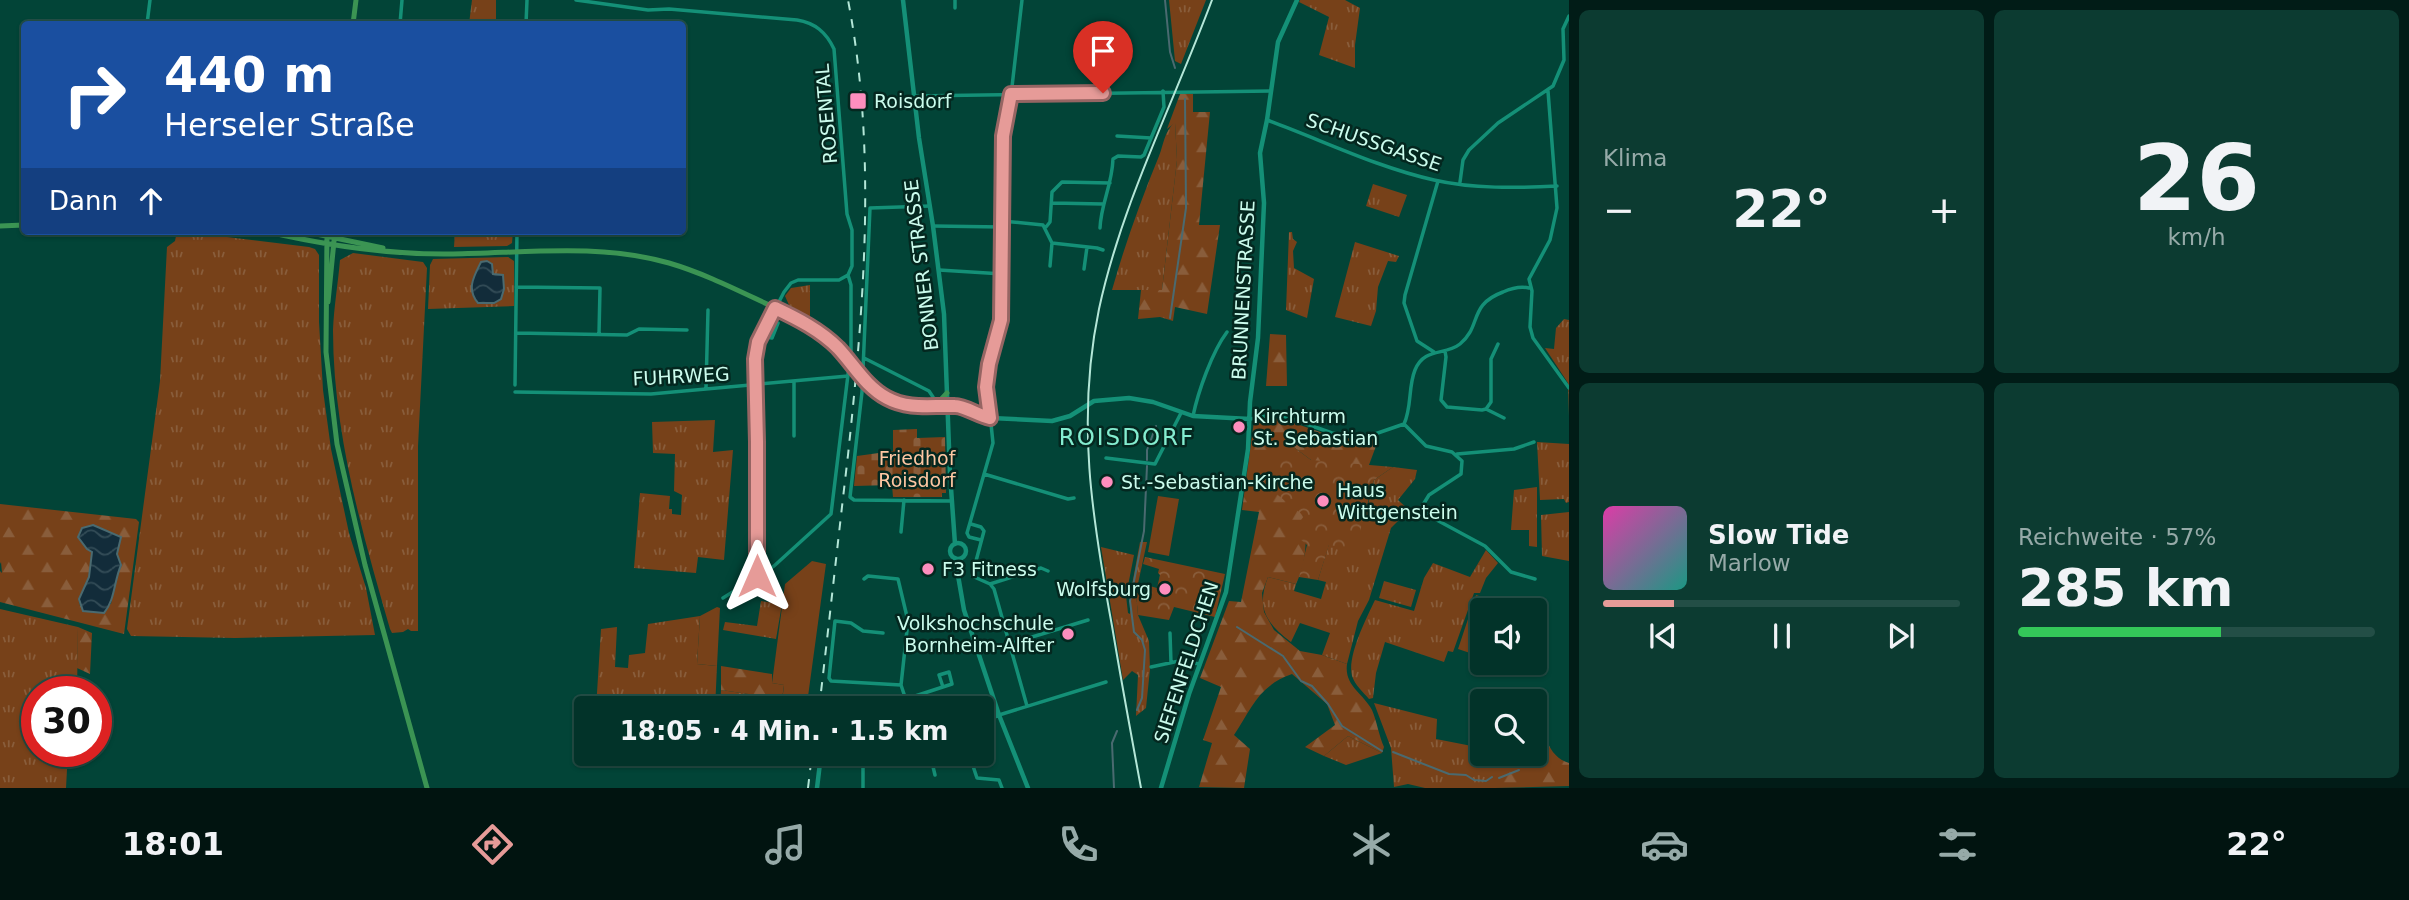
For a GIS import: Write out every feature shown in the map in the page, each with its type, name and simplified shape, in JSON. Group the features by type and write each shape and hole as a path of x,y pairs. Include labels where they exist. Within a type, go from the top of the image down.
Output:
{"main road":[{"path":"353,21 356,0"},
{"path":"0,226 21,225"},
{"path":"427,788 401,701 346,489 330,397 326,319 327,236 399,251 429,254 601,252 650,258 695,272 813,327 885,397 906,405 948,407"},
{"path":"326,319 335,237"},
{"path":"934,407 947,393"}],"street":[{"path":"147,21 150,0"},
{"path":"400,21 402,0"},
{"path":"526,21 527,0"},
{"name":"ROSENTAL","path":"576,0 648,10 669,9 797,20 817,27 834,49 848,214 852,229 852,266 848,275 851,285 850,352 831,514 774,566 757,576"},
{"name":"BONNER STRASSE","path":"903,0 943,314 952,500 957,543"},
{"path":"955,0 955,8"},
{"path":"981,540 969,537 968,530 993,443 986,376 1001,320 1003,136 1011,94 1021,0"},
{"name":"BRUNNENSTRASSE","path":"1250,419 1263,250 1264,203 1260,153 1278,42 1297,0"},
{"path":"1460,183 1463,160 1469,150 1527,102 1548,91 1564,60 1563,29 1569,16"},
{"path":"1100,228 1102,204 1108,198 1115,156 1141,157 1164,107 1163,91"},
{"path":"914,96 1270,91"},
{"path":"1520,287 1528,279 1550,240 1557,208 1548,91"},
{"name":"SCHUSSGASSE","path":"1267,120 1319,138 1355,155 1438,181 1510,188 1557,186"},
{"path":"1117,136 1152,138"},
{"path":"1434,352 1417,341 1404,303 1438,181"},
{"path":"1045,227 1050,222 1052,192 1060,183 1110,183"},
{"path":"1051,203 1102,204"},
{"path":"930,205 870,208 863,385 851,480 852,499 952,500"},
{"path":"1002,221 1045,227"},
{"path":"933,226 1002,227"},
{"path":"1045,227 1052,243 1103,250"},
{"path":"515,386 517,235"},
{"path":"1050,266 1052,243"},
{"path":"1084,269 1087,247"},
{"path":"938,270 1003,274"},
{"path":"723,598 757,576 756,347 775,308 794,281 839,280 848,275"},
{"path":"1528,279 1532,291 1530,327 1533,338 1569,388"},
{"path":"516,287 600,288 598,334"},
{"path":"948,407 961,407 990,418 1061,419 1089,402 1112,398 1153,402 1193,416 1250,419 1278,414 1332,433 1372,435 1404,424 1409,411 1414,370 1434,352 1445,351 1462,343 1483,302 1520,287 1530,288"},
{"path":"706,388 708,310"},
{"path":"761,336 772,338 778,323"},
{"path":"516,333 627,335 639,329 687,330"},
{"path":"1193,416 1199,389 1219,342 1227,332"},
{"path":"1486,409 1490,402 1491,359 1499,344"},
{"path":"1445,351 1441,400 1443,404 1447,407 1486,409 1504,418"},
{"path":"864,358 929,391 933,397"},
{"name":"FUHRWEG","path":"515,391 651,394 794,382 848,374"},
{"path":"794,382 794,436"},
{"path":"1106,458 1155,464 1181,413"},
{"name":"SIEFENFELDCHEN","path":"1161,788 1181,719 1225,599 1248,449 1250,419"},
{"path":"1404,424 1426,446 1457,454 1514,449 1534,442"},
{"path":"1457,454 1462,461 1461,474 1429,495 1421,508 1433,518 1485,546 1511,572 1535,579"},
{"path":"984,474 1068,499 1074,498"},
{"path":"901,532 904,500"},
{"path":"970,523 984,529 972,576 990,584 994,589 1027,706"},
{"path":"959,573 966,550 957,543 950,551 959,573 964,610 1027,788"},
{"path":"955,558 962,558"},
{"path":"990,584 1041,568 1048,571"},
{"path":"864,579 867,576 898,579 908,621 901,685 905,696"},
{"path":"1009,644 1088,620"},
{"path":"883,634 863,631 850,624 835,621 828,678 831,681 901,685"},
{"path":"1170,633 1171,663"},
{"path":"1151,667 1186,661 1200,664"},
{"path":"994,716 1107,682"},
{"path":"915,696 943,687"},
{"path":"817,788 820,766"},
{"path":"863,766 863,788"},
{"path":"933,766 935,775"},
{"path":"973,766 977,778 999,780 1002,788"}],"green space":[{"path":"472,0 496,0 496,21 469,21"},
{"path":"1169,0 1206,0 1181,64 1175,61"},
{"path":"1345,0 1360,8 1355,68 1319,55 1329,17 1299,2"},
{"path":"1180,94 1193,94 1193,112 1210,112 1199,225 1220,225 1207,314 1175,307 1173,321 1160,317 1138,319 1141,290 1162,290 1177,160 1175,123 1167,129"},
{"path":"1175,122 1177,160 1162,290 1112,290 1165,138"},
{"path":"1373,184 1407,195 1399,217 1366,206"},
{"path":"1289,232 1292,232 1293,239 1297,242 1293,251 1294,268 1314,279 1307,318 1286,310"},
{"path":"176,235 210,235 309,247 315,249 319,255 323,390 331,449 375,635 235,638 131,636 127,629 160,381 167,247 175,241"},
{"path":"455,235 513,235 512,243 507,246 454,247"},
{"path":"1355,242 1399,256 1396,262 1388,261 1378,287 1376,311 1371,326 1335,317"},
{"path":"353,253 423,262 427,268 418,446 418,631 408,629 392,633 390,629 369,556 344,444 334,368 333,330 340,260"},
{"path":"508,257 514,261 514,306 428,309 430,265 433,259"},
{"path":"810,285 810,317 789,305 785,296 791,288"},
{"path":"1564,319 1569,320 1569,416 1568,383 1545,348 1554,349 1556,328"},
{"path":"1270,334 1286,335 1287,386 1266,386"},
{"path":"1280,418 1341,437 1379,438 1366,473 1355,550 1311,460 1287,442 1304,513 1305,549 1296,584 1268,577 1262,593 1264,612 1274,630 1300,651 1347,664 1348,678 1372,710 1384,747 1382,753 1348,736 1324,756 1305,747 1335,725 1327,704 1292,674 1263,691 1234,735 1250,749 1244,788 1199,787 1212,743 1203,740 1221,687 1200,678 1229,601 1241,602 1259,512 1242,510 1254,421"},
{"path":"715,420 713,452 733,450 724,560 698,557 696,573 634,568 640,493 670,496 669,509 672,509 672,514 681,515 682,495 674,491 675,454 653,453 652,422"},
{"name":"Friedhof Roisdorf","path":"917,429 917,438 945,437 946,493 942,493 942,497 893,497 892,485 854,486 857,456 893,451 893,430"},
{"path":"1287,442 1311,460 1393,467 1374,480 1355,550 1329,545 1318,580 1299,577 1307,545 1292,532 1304,516 1258,479"},
{"path":"1537,442 1569,444 1569,502 1566,503 1564,499 1540,500"},
{"path":"1393,467 1417,470 1415,479 1398,500 1409,510 1391,528 1369,600 1358,621 1347,664 1322,655 1330,633 1300,623 1291,642 1275,628 1263,606 1268,577 1296,584 1294,591 1321,599 1326,582 1318,580 1329,544 1368,505 1374,480"},
{"path":"1537,487 1537,547 1529,546 1529,530 1511,530 1514,490"},
{"path":"1158,496 1179,499 1169,556 1148,552"},
{"path":"0,504 136,519 139,522 124,634 0,602 1,562 0,564","holes":["121,537 117,554 121,565 116,575 111,604 80,606 79,599 89,577 92,552"]},
{"path":"1569,512 1569,561 1542,556 1541,515"},
{"path":"1140,542 1147,542 1136,593 1138,615 1149,641 1150,669 1146,708 1136,716 1138,675 1132,671 1123,680 1101,547 1134,555 1126,596 1130,614"},
{"path":"1486,550 1498,563 1486,578 1480,593 1474,593 1470,598 1453,652 1448,651 1444,662 1385,642 1376,673 1373,698 1369,699 1355,682 1351,668 1358,638 1375,600 1414,611 1424,578 1433,563 1470,577"},
{"path":"1145,557 1225,574 1215,617 1174,607 1169,620 1138,615 1136,593 1145,592 1146,585 1157,588 1160,575 1159,569 1143,564"},
{"path":"812,561 826,564 808,696 783,696 784,685 772,683 785,584"},
{"path":"1384,581 1416,590 1411,607 1379,598"},
{"path":"761,601 782,604 776,639 723,630 725,622 757,626"},
{"path":"720,608 717,666 697,664 700,616"},
{"path":"0,609 78,627 77,676 21,676 21,767 67,767 66,788 0,788"},
{"path":"1470,613 1470,653 1458,649"},
{"path":"700,616 697,664 717,666 716,696 597,696 601,629 617,627 615,667 628,668 629,655 645,653 648,624"},
{"path":"78,627 92,633 90,674 77,668"},
{"path":"721,666 772,674 772,683 784,685 782,696 721,690"},
{"path":"721,690 762,696 721,696"},
{"path":"1374,703 1437,719 1436,739 1470,746 1470,766 1494,766 1494,788 1425,788 1408,784 1394,787 1391,748"},
{"path":"1348,736 1382,753 1346,765 1324,756"},
{"path":"1547,740 1556,755 1569,763 1569,786 1494,788 1494,766 1547,766"}],"water":[{"path":"481,262 492,264 493,274 503,275 504,289 501,299 494,303 478,303 472,293 472,282"},
{"path":"93,525 121,537 117,554 121,565 104,613 83,611 79,599 89,577 92,552 78,537 82,528"}],"waterway":[{"path":"1165,0 1170,52 1175,68"},
{"path":"1170,318 1186,208 1185,99"},
{"path":"1147,460 1147,450 1156,426"},
{"path":"1137,710 1142,698 1145,650 1142,640 1134,632 1130,601 1144,531 1147,466"},
{"path":"1237,627 1283,656 1301,681 1312,686 1328,704 1342,726 1382,751"},
{"path":"1114,788 1112,743 1117,731"},
{"path":"1393,752 1449,774 1466,775 1474,780 1486,781 1492,777"},
{"path":"1499,778 1519,770"}],"tram line":[{"path":"1141,788 1093,507 1088,429 1092,350 1099,309 1121,230 1212,0"}],"railway":[{"path":"820,696 848,455 863,284 865,170 862,113 848,0"},
{"path":"808,788 811,766"}],"place":[{"name":"Roisdorf","path":"858,101"},
{"name":"Kirchturm St. Sebastian","path":"1239,427"},
{"name":"St.-Sebastian-Kirche","path":"1107,482"},
{"name":"Haus Wittgenstein","path":"1323,501"},
{"name":"F3 Fitness","path":"928,569"},
{"name":"Wolfsburg","path":"1165,589"},
{"name":"Volkshochschule Bornheim-Alfter","path":"1068,634"}],"district":[{"name":"ROISDORF","path":"1127,437"}],"route":[{"path":"757,576 755,359 756,347 775,308 813,327 885,397 920,408 961,407 990,418 986,376 1001,320 1001,181 1003,136 1011,94 1103,93"}]}
